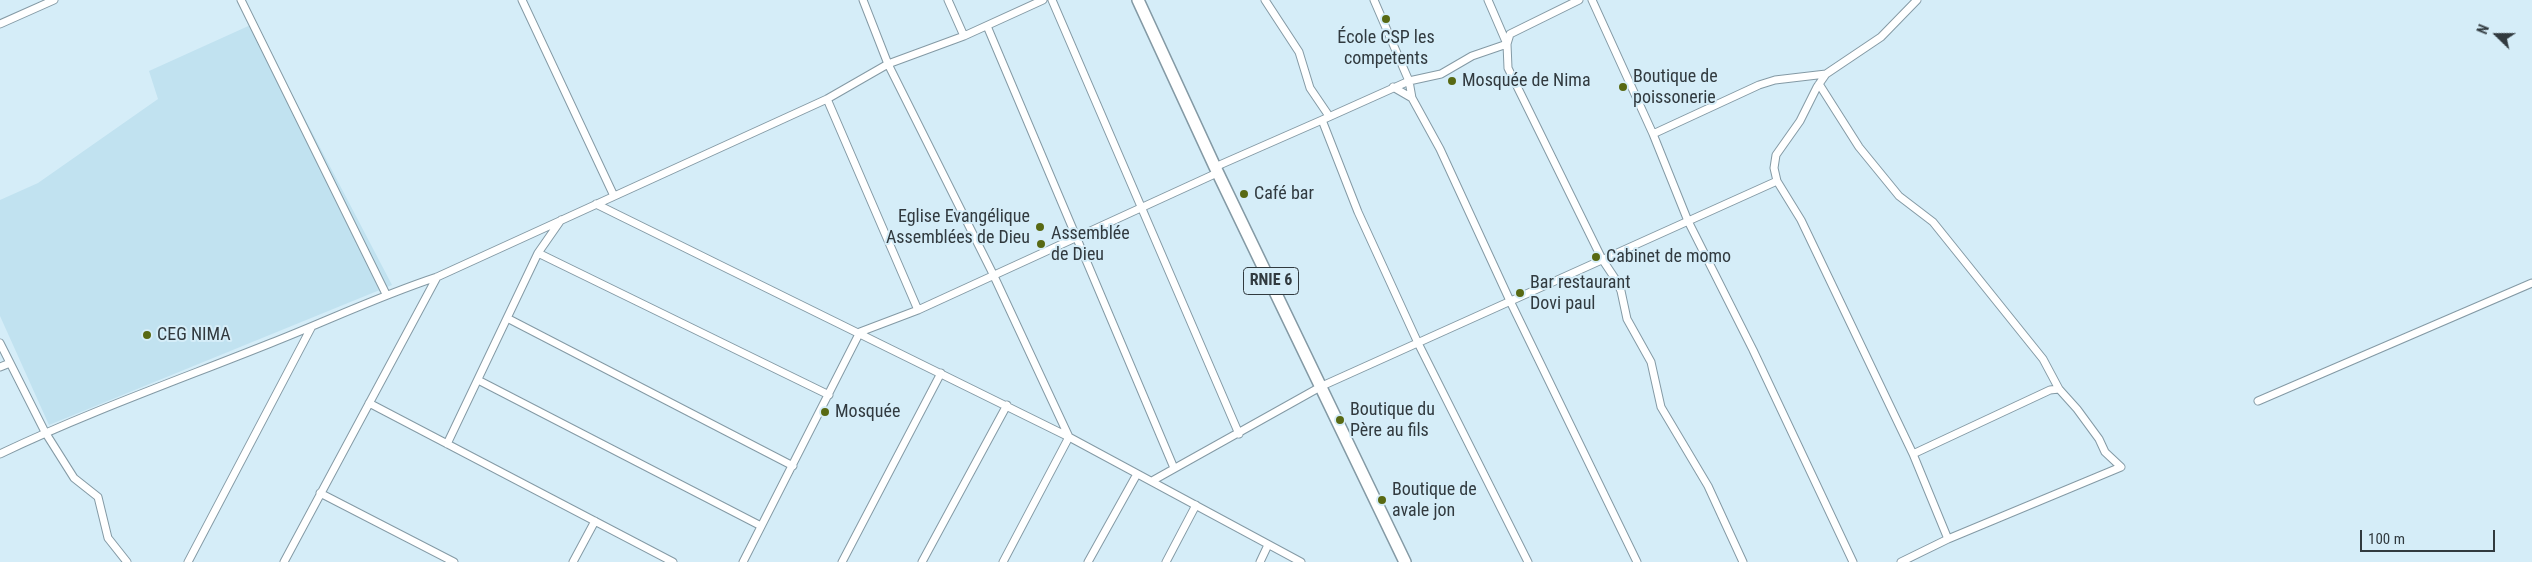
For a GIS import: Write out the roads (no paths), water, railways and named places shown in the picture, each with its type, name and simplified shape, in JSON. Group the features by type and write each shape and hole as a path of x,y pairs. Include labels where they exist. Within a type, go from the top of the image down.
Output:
{"main road":[{"name":"RNIE 6","path":"1138,0 1216,170 1322,386 1405,562"}],"street":[{"path":"0,24 54,0"},
{"path":"241,0 386,294"},
{"path":"522,0 614,196"},
{"path":"863,0 888,64 993,274 1069,437"},
{"path":"948,0 964,36"},
{"path":"1052,0 1239,434"},
{"path":"1265,0 1299,52 1310,88 1329,116"},
{"path":"1374,0 1409,81 1412,98 1440,149 1511,303 1637,562"},
{"path":"1488,0 1507,44"},
{"path":"1579,0 1510,34 1507,44 1508,68 1602,259 1621,291 1627,319 1651,362 1661,407 1708,486 1743,562"},
{"path":"1592,0 1653,134 1688,220 1754,350 1853,562"},
{"path":"1917,0 1881,37 1826,74 1800,121 1776,155 1774,168 1777,181 1801,220 1913,454 1948,539"},
{"path":"0,454 45,432 311,328 386,294 437,277 827,99 888,64 964,36 1038,1"},
{"path":"987,26 1174,468"},
{"path":"743,562 860,332 918,310 993,274 1142,208 1216,170 1393,87 1409,81 1441,74 1472,56 1507,44"},
{"path":"1653,134 1759,85 1775,80 1826,74"},
{"path":"1819,84 1859,147 1899,196 1933,222 2043,359 2059,389 2088,424 2106,452 2121,467 1948,539 1901,562"},
{"path":"1393,87 1412,98"},
{"path":"827,99 918,310"},
{"path":"1322,120 1358,212 1418,343 1528,562"},
{"path":"1152,481 1322,386 1511,303 1602,259 1777,181"},
{"path":"596,204 1007,405 1301,562"},
{"path":"447,444 538,253 561,220"},
{"path":"538,253 829,396"},
{"path":"284,562 437,277"},
{"path":"2258,401 2532,283"},
{"path":"507,318 793,466"},
{"path":"188,562 311,328"},
{"path":"0,343 45,432 74,478 98,497 108,538 127,562"},
{"path":"0,367 10,363"},
{"path":"842,562 941,373"},
{"path":"478,380 761,526"},
{"path":"1913,454 2050,390 2059,389"},
{"path":"369,403 673,562"},
{"path":"922,562 1007,405"},
{"path":"1003,562 1069,437"},
{"path":"1088,562 1137,474"},
{"path":"320,493 454,562"},
{"path":"1166,562 1196,506"},
{"path":"573,562 595,521"},
{"path":"1260,562 1268,545"}],"place":[{"name":"École CSP les competents","path":"1386,19"},
{"name":"Mosquée de Nima","path":"1452,81"},
{"name":"Boutique de poissonerie","path":"1623,87"},
{"name":"Café bar","path":"1244,194"},
{"name":"Eglise Evangélique Assemblées de Dieu","path":"1040,227"},
{"name":"Assemblée de Dieu","path":"1041,244"},
{"name":"Cabinet de momo","path":"1596,257"},
{"name":"Bar restaurant Dovi paul","path":"1520,293"},
{"name":"CEG NIMA","path":"147,335"},
{"name":"Mosquée","path":"825,412"},
{"name":"Boutique du Père au fils","path":"1340,420"},
{"name":"Boutique de avale jon","path":"1382,500"}]}
